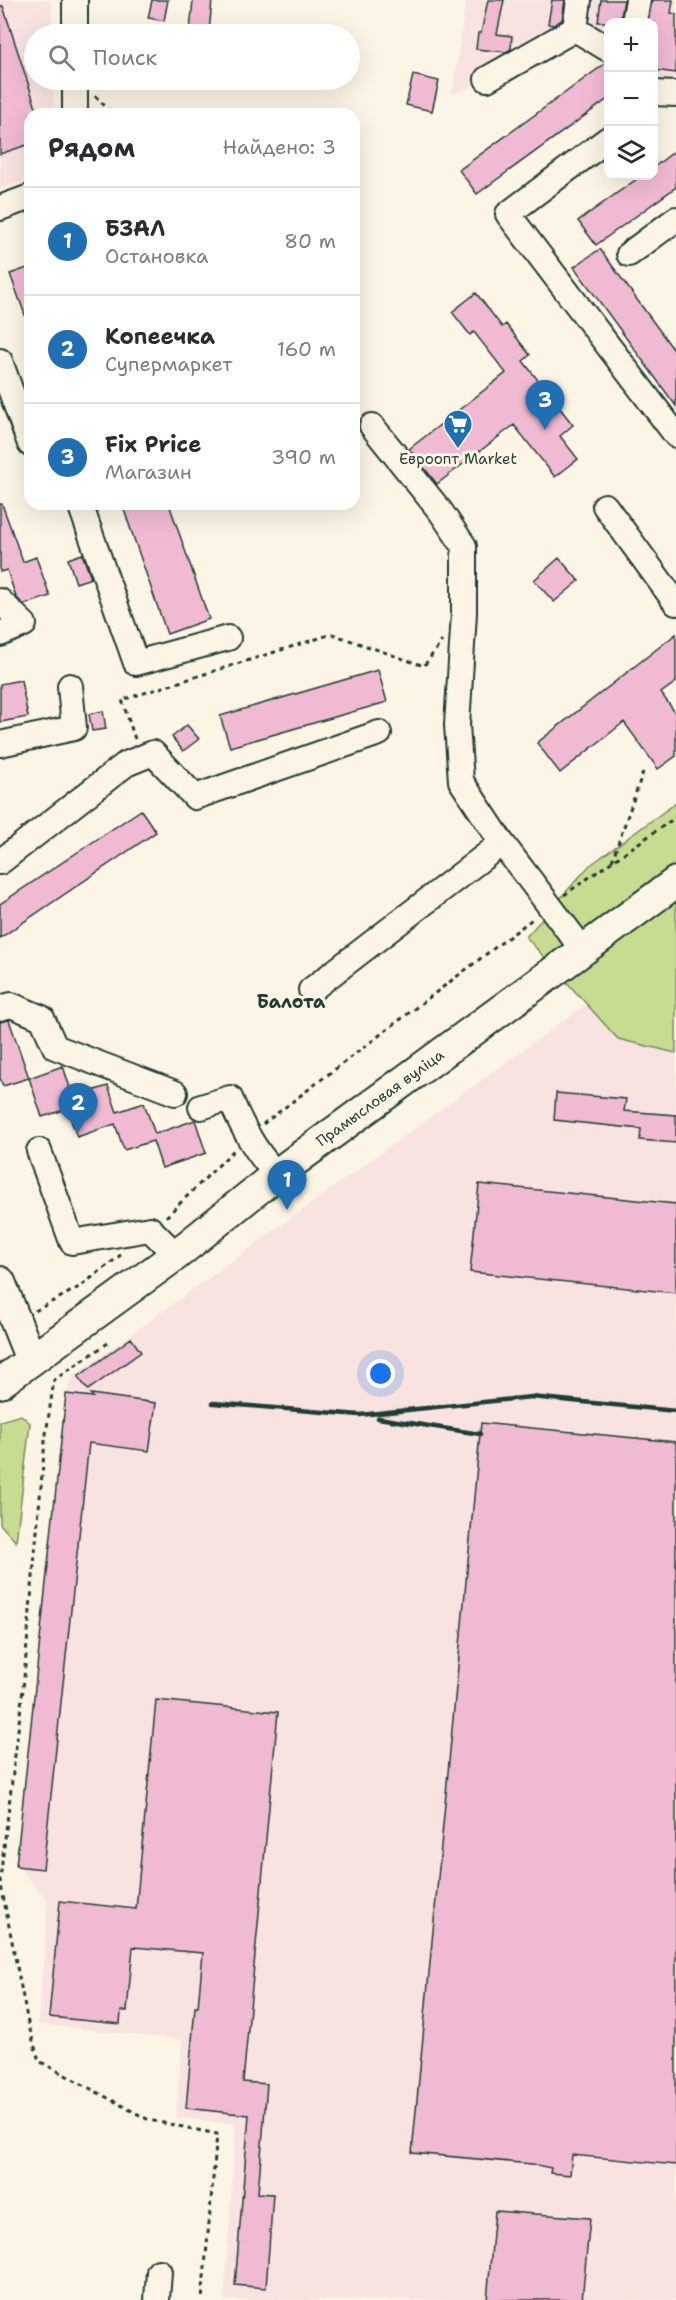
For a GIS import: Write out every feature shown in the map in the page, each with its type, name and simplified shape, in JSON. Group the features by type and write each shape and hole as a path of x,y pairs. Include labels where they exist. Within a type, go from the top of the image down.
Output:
{"main road":[{"name":"Прамысловая вуліца","path":"0,1383 176,1255 277,1174 676,882"},
{"path":"0,1282 9,1319 31,1360"}],"lane":[{"path":"75,0 75,24"},
{"path":"575,29 579,0"},
{"path":"635,18 638,0"},
{"path":"575,29 604,46"},
{"path":"487,79 575,29"},
{"path":"75,90 75,108"},
{"path":"658,93 676,94"},
{"path":"604,143 508,214 676,435"},
{"path":"0,208 24,199"},
{"path":"629,254 676,219"},
{"path":"0,361 24,427"},
{"path":"372,426 441,512 464,546 464,613 457,724 461,781 502,843 583,950"},
{"path":"605,506 676,603"},
{"path":"82,510 136,663 228,638"},
{"path":"0,602 24,624 0,634"},
{"path":"0,744 74,728 70,686"},
{"path":"0,862 126,764 153,753 195,797 379,733"},
{"path":"312,990 502,843"},
{"path":"0,1008 11,1005 42,1018 55,1047 175,1093"},
{"path":"201,1107 230,1098 248,1136 265,1163 277,1174"},
{"path":"39,1151 72,1242 150,1229 176,1255"},
{"path":"158,2300 159,2272"}],"path":[{"path":"141,758 122,700 332,633 424,666 464,613"},
{"path":"611,863 643,772"},
{"path":"153,1231 248,1136 550,904 676,817"},
{"path":"9,1319 81,1286 126,1251"},
{"path":"108,1343 54,1380 45,1441 23,1689 0,1881 28,2023 39,2061 149,2120 217,2134 202,2300"}],"shaded area":[{"path":"0,0 51,0 52,24 24,24 24,90 53,90 54,108 24,108 24,181 0,189"},
{"path":"466,0 676,0 676,86 658,84 658,18 604,18 604,58 582,44 452,94"},
{"path":"676,939 676,2300 224,2300 236,2124 176,2117 182,2040 38,2024 48,1900 16,1866 66,1394 72,1377"}],"green space":[{"path":"676,803 676,1053 618,1039 526,937 589,866"},
{"path":"21,1415 30,1423 16,1542 0,1524 0,1421"}],"building":[{"path":"152,0 168,0 164,21 148,18"},
{"path":"193,0 212,0 210,24 191,24"},
{"path":"488,0 504,0 497,34 512,36 511,49 506,52 476,49 478,33 481,33"},
{"path":"552,0 565,0 562,20 554,25 548,24"},
{"path":"601,0 624,0 621,18 604,18 604,22 598,22"},
{"path":"652,0 673,0 671,13 676,14 676,73 658,71 658,18 649,18"},
{"path":"0,6 3,6 24,71 24,90 30,90 36,108 24,108 24,146 0,154"},
{"path":"604,64 604,102 477,194 459,170"},
{"path":"413,75 439,81 432,111 406,105"},
{"path":"676,150 676,187 596,245 578,221 635,180 658,180 658,164"},
{"path":"600,249 676,353 676,406 574,267"},
{"path":"24,269 24,312 10,274"},
{"path":"476,293 502,327 506,324 530,355 523,361 573,425 560,436 578,459 555,477 514,425 437,484 409,449 506,373 474,332 470,335 452,312"},
{"path":"0,504 2,504 23,562 36,557 50,596 24,605 16,597 7,570 0,572"},
{"path":"124,510 171,510 209,619 167,634"},
{"path":"82,554 91,578 76,583 68,559"},
{"path":"559,558 579,581 554,602 534,580"},
{"path":"676,634 676,682 661,693 676,714 676,756 658,769 624,722 560,773 537,743"},
{"path":"378,670 387,702 230,747 220,716"},
{"path":"21,680 28,717 0,722 0,684"},
{"path":"103,711 106,729 92,731 89,714"},
{"path":"187,725 199,739 183,751 172,737"},
{"path":"141,810 156,832 0,938 0,904"},
{"path":"9,1020 29,1078 3,1086 0,1078 0,1022"},
{"path":"63,1066 73,1097 108,1086 117,1112 144,1103 155,1134 195,1120 206,1153 162,1168 153,1141 124,1150 115,1124 77,1137 67,1109 42,1117 29,1078"},
{"path":"556,1093 626,1099 624,1111 676,1115 676,1143 640,1140 641,1129 554,1120"},
{"path":"479,1184 676,1204 676,1293 470,1272"},
{"path":"131,1338 141,1352 88,1390 78,1377"},
{"path":"66,1394 93,1397 91,1394 156,1403 149,1451 89,1443 43,1869 16,1866"},
{"path":"481,1423 676,1442 676,2165 572,2155 570,2175 550,2173 551,2168 532,2164 412,2153"},
{"path":"156,1700 278,1712 243,2082 267,2084 258,2193 273,2194 266,2288 235,2285 249,2115 186,2108 195,2007 198,2007 203,1953 133,1947 127,2011 121,2011 120,2024 49,2017 60,1901 136,1909"},
{"path":"495,2211 590,2218 582,2300 487,2300"}],"railway":[{"path":"213,1403 360,1415 531,1397 676,1411"},
{"path":"378,1418 480,1434"}],"place":[{"name":"Fix Price","path":"545,430"},
{"name":"Евроопт Market","path":"458,450"},
{"name":"Копеечка","path":"78,1133"},
{"name":"БЗАЛ","path":"287,1210"}],"district":[{"name":"Балота","path":"291,1002"}]}
